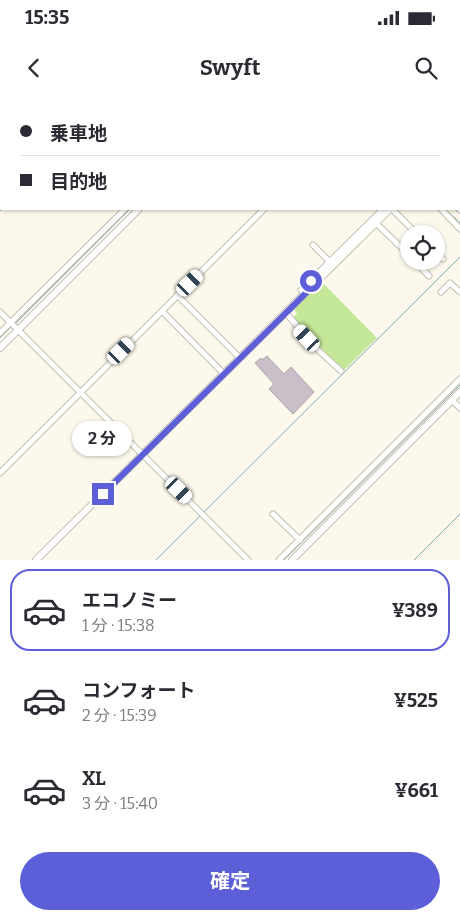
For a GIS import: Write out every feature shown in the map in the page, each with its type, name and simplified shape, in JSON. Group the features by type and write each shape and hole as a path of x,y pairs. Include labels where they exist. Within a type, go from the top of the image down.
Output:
{"street":[{"path":"0,348 14,325 124,210"},
{"path":"0,333 14,325 138,210"},
{"path":"0,473 263,210"},
{"path":"376,220 382,210"},
{"path":"36,560 143,454 222,372 286,313 312,282 376,220 390,210"},
{"path":"392,210 408,225"},
{"path":"442,210 460,228"},
{"path":"376,220 400,245"},
{"path":"313,245 332,263"},
{"path":"424,270 430,276"},
{"path":"301,290 312,282"},
{"path":"441,292 450,283 460,292"},
{"path":"177,295 239,356"},
{"path":"162,310 222,372"},
{"path":"0,312 248,560"},
{"path":"286,313 313,344 341,371"},
{"path":"280,560 303,541 432,413 460,380"},
{"path":"432,413 452,400 460,392"},
{"path":"452,400 460,408"},
{"path":"273,514 303,541"},
{"path":"292,560 303,541"}],"green space":[{"path":"322,282 377,338 343,371 292,318 297,314 294,309"}],"building":[{"path":"267,356 284,374 291,367 314,392 293,414 269,389 274,384 255,363"}],"waterway":[{"path":"15,324 129,210"},
{"path":"82,387 260,210"},
{"path":"446,210 460,223"},
{"path":"204,512 460,257"},
{"path":"239,355 301,292"},
{"path":"0,338 12,326"},
{"path":"223,370 236,357"},
{"path":"142,450 220,373"},
{"path":"284,560 460,385"},
{"path":"0,469 76,393"},
{"path":"414,560 460,514"},
{"path":"156,560 200,516"}],"route":[{"path":"103,494 314,285 311,281"}]}
